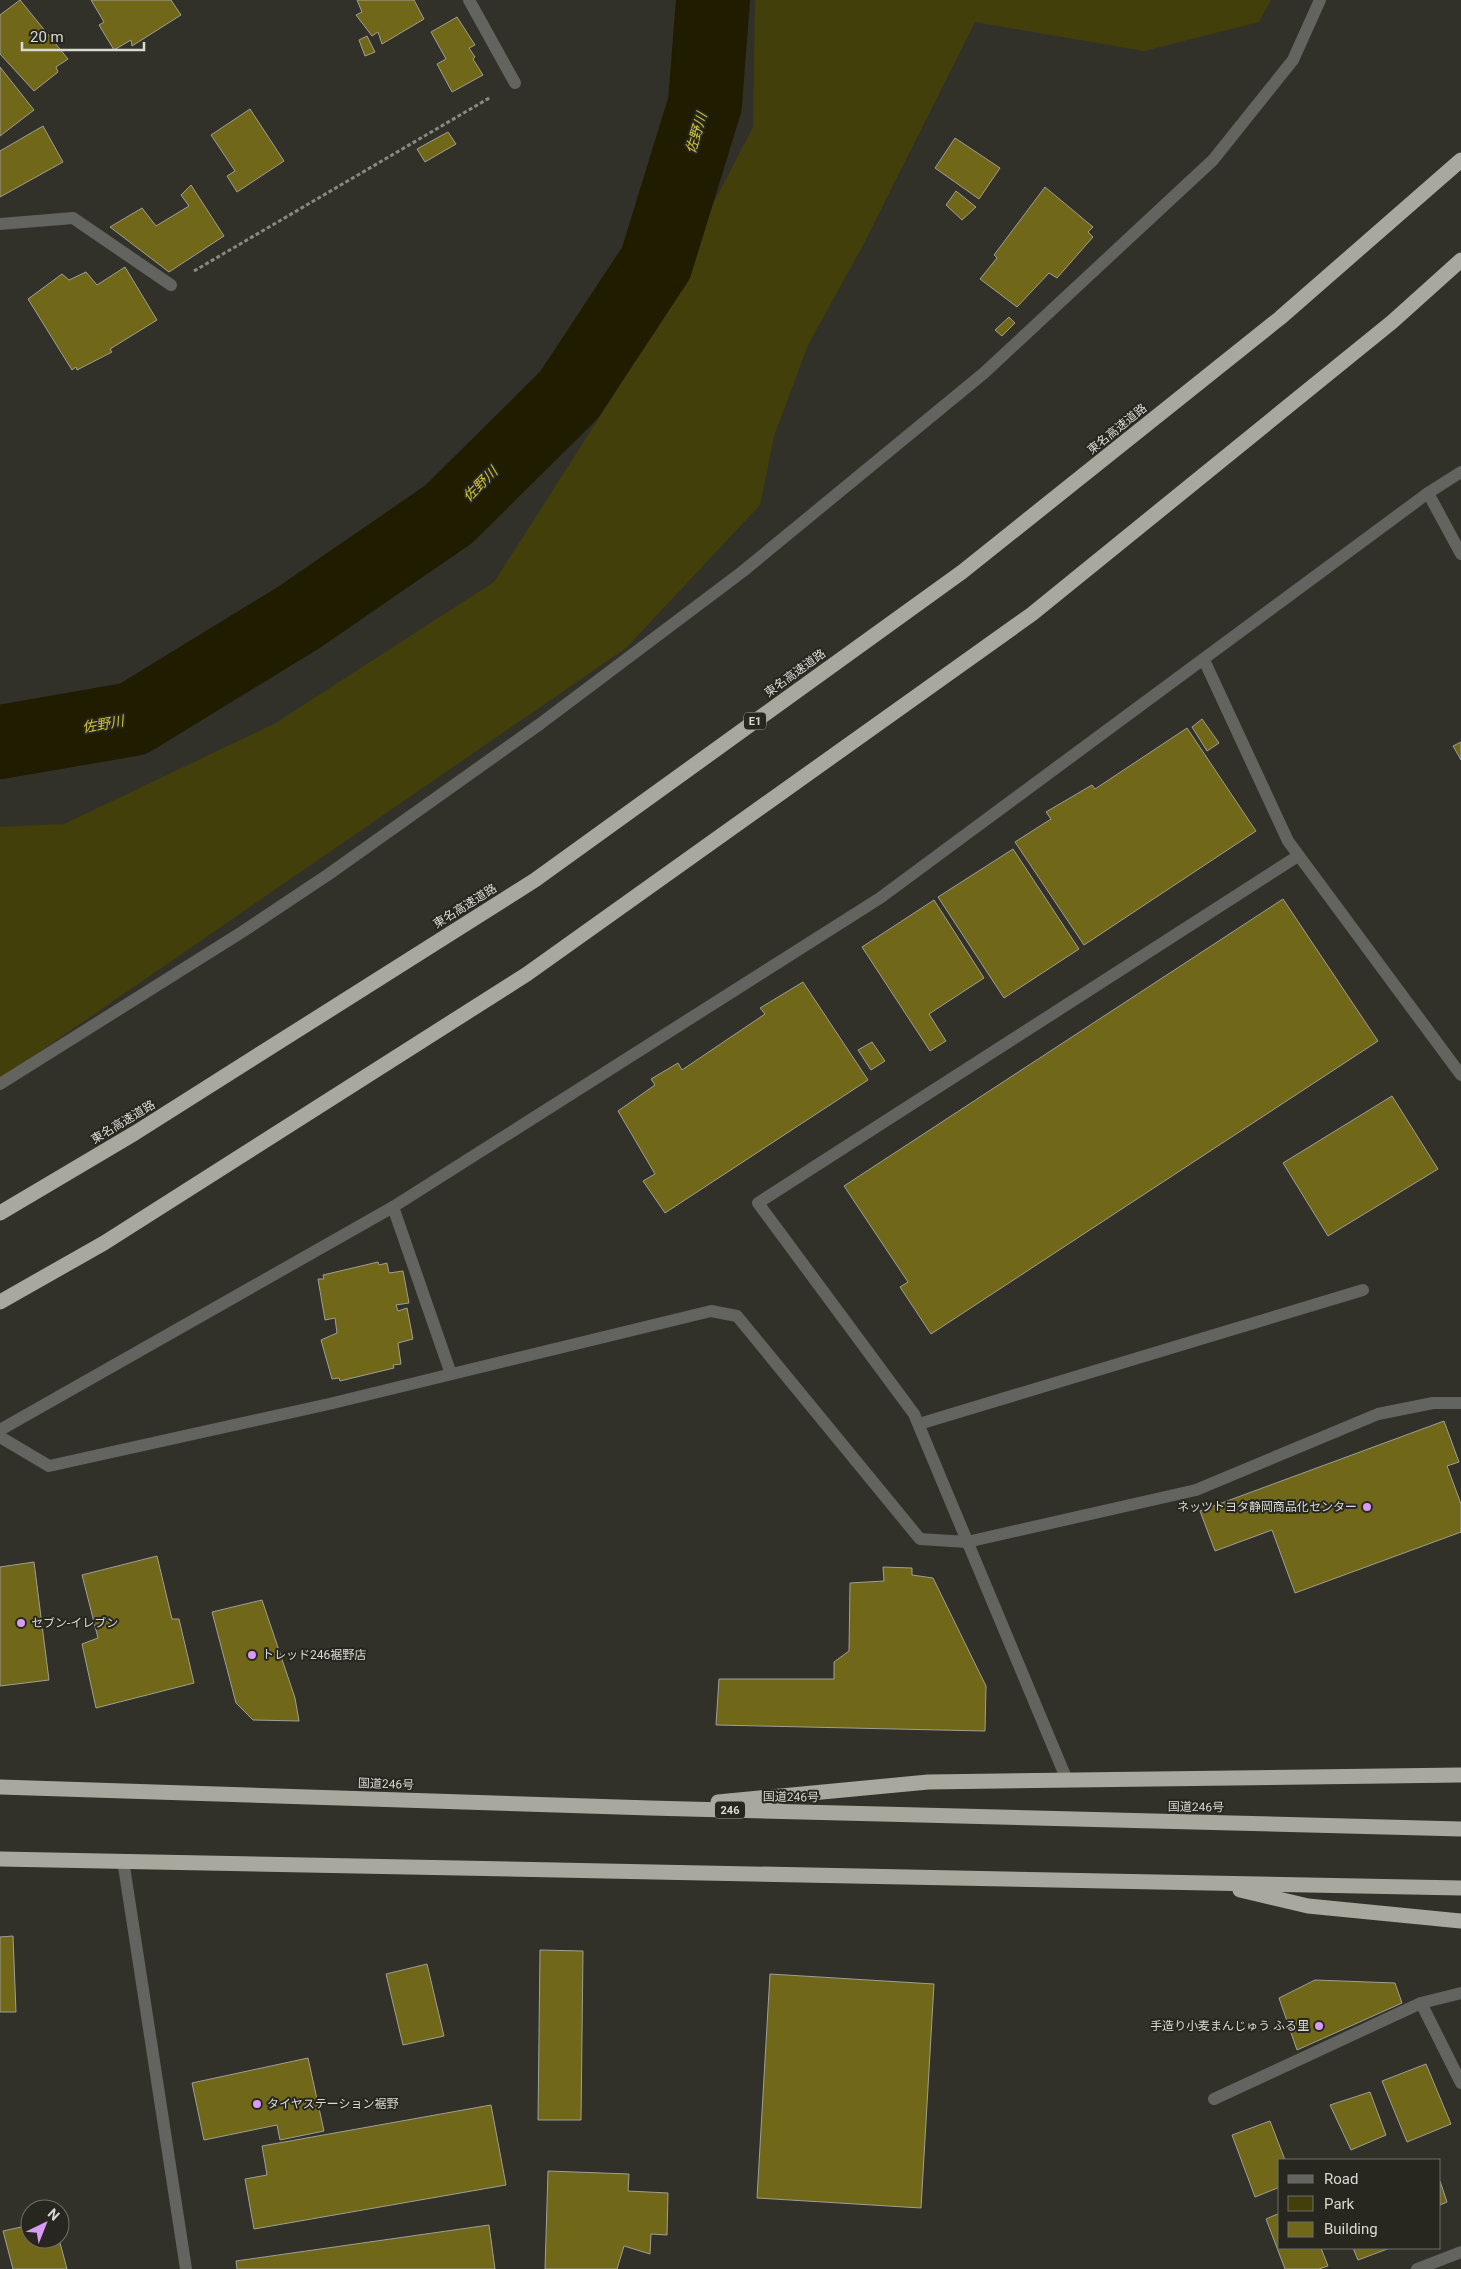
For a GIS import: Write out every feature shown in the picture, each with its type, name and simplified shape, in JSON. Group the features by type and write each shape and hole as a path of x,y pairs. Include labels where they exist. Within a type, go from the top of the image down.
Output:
{"highway":[{"name":"東名高速道路","path":"0,1213 135,1133 535,880 962,572 1280,318 1461,160"},
{"path":"0,1302 104,1243 527,974 1024,620 1392,322 1461,260"},
{"path":"650,1808 928,1782 1461,1775"},
{"name":"国道246号","path":"0,1787 650,1808 1461,1829"},
{"path":"0,1859 1461,1888"},
{"path":"1212,1883 1308,1906 1461,1921"}],"street":[{"path":"470,0 515,83"},
{"path":"0,1084 233,938 329,874 540,724 757,560 984,373 1213,160 1293,60 1320,0"},
{"path":"0,224 73,218 171,285"},
{"path":"0,1430 393,1207 880,898 1428,493 1461,472"},
{"path":"1428,493 1461,554"},
{"path":"1204,660 1288,842 1461,1075"},
{"path":"1067,1780 914,1414 758,1203 1298,856"},
{"path":"393,1207 451,1374"},
{"path":"919,1424 1363,1290"},
{"path":"0,1437 49,1466 451,1374 711,1311 737,1316 920,1539 967,1542 1196,1490 1378,1414 1433,1403 1461,1403"},
{"path":"123,1860 186,2269"},
{"path":"1214,2099 1421,2003 1461,1993"},
{"path":"1421,2003 1461,2083"},
{"path":"1418,2269 1461,2252"}],"path":[{"path":"171,285 515,83"}],"green space":[{"path":"755,0 1271,0 1259,22 1144,51 975,22 862,247 808,345 774,436 760,505 626,648 0,1079 0,827 64,824 274,724 494,582 617,390 753,127"}],"building":[{"path":"20,0 68,59 56,67 58,72 34,91 0,54 0,15"},
{"path":"91,0 171,0 181,15 132,46 131,40 114,50 99,25 104,22"},
{"path":"357,0 414,0 424,19 382,44 378,32 372,36 356,15 362,12"},
{"path":"457,17 475,45 469,48 475,57 473,59 483,75 452,92 437,64 446,59 431,32"},
{"path":"367,36 375,52 365,56 359,40"},
{"path":"0,67 34,110 0,136"},
{"path":"250,109 284,161 237,192 227,176 235,171 211,135"},
{"path":"43,126 63,162 0,197 0,151"},
{"path":"448,132 456,144 425,162 417,149"},
{"path":"955,138 1000,168 979,199 935,168"},
{"path":"191,185 224,236 169,272 110,227 142,208 156,226 189,206 181,195"},
{"path":"1045,187 1093,227 1088,232 1093,237 1057,278 1049,273 1017,307 980,279 997,258 994,255"},
{"path":"956,191 976,207 962,220 946,205"},
{"path":"125,267 157,320 110,349 112,352 77,370 76,367 72,370 28,299 62,274 69,280 86,272 97,285"},
{"path":"1009,317 1015,323 1002,336 995,330"},
{"path":"1202,719 1219,743 1207,751 1192,727"},
{"path":"1187,728 1256,831 1084,945 1015,842 1051,819 1046,812 1092,785 1095,789"},
{"path":"1461,742 1461,760 1453,746"},
{"path":"1013,849 1079,949 1004,998 938,897"},
{"path":"1283,899 1378,1041 931,1334 900,1287 908,1282 844,1186"},
{"path":"934,900 984,978 929,1014 946,1041 930,1051 862,947"},
{"path":"803,982 868,1080 665,1213 643,1181 655,1174 618,1111 655,1085 651,1079 678,1063 682,1070 765,1014 760,1008"},
{"path":"872,1042 885,1061 871,1070 858,1050"},
{"path":"1392,1096 1438,1169 1328,1236 1283,1163"},
{"path":"378,1262 379,1265 387,1263 389,1273 403,1271 409,1303 396,1305 398,1311 407,1308 413,1339 398,1343 401,1364 393,1365 394,1368 340,1381 339,1378 332,1379 321,1340 337,1333 335,1318 325,1320 318,1279 324,1279 323,1275"},
{"path":"1444,1421 1459,1462 1447,1466 1461,1504 1461,1532 1295,1593 1272,1530 1215,1551 1200,1511"},
{"path":"157,1556 172,1619 179,1619 194,1683 96,1708 82,1644 98,1638 82,1575"},
{"name":"セブン-イレブン","path":"34,1562 49,1680 0,1686 0,1567"},
{"path":"883,1567 912,1568 912,1575 933,1578 986,1686 985,1731 716,1725 719,1679 834,1679 834,1662 849,1651 850,1583 884,1581"},
{"name":"トレッド246裾野店","path":"262,1600 295,1698 299,1721 253,1720 236,1703 212,1612"},
{"path":"13,1936 16,2012 0,2012 0,1937"},
{"path":"540,1950 583,1951 581,2120 538,2120"},
{"path":"427,1964 444,2036 403,2045 386,1974"},
{"path":"770,1974 934,1984 921,2208 757,2198"},
{"name":"手造り小麦まんじゅう ふる里","path":"1315,1980 1395,1983 1402,2003 1297,2050 1279,1998"},
{"name":"タイヤステーション裾野","path":"308,2058 324,2131 280,2140 277,2125 204,2140 192,2083"},
{"path":"1426,2064 1451,2124 1407,2142 1382,2081"},
{"path":"1370,2092 1386,2135 1351,2150 1330,2105"},
{"path":"491,2105 506,2185 254,2229 245,2179 267,2175 262,2146"},
{"path":"1270,2121 1285,2159 1278,2159 1278,2188 1255,2197 1232,2135"},
{"path":"548,2171 629,2174 628,2191 668,2193 667,2235 651,2234 650,2254 624,2246 617,2269 545,2269"},
{"path":"1441,2184 1447,2202 1441,2205"},
{"path":"1278,2214 1278,2249 1321,2249 1328,2266 1319,2269 1285,2269 1266,2219"},
{"path":"489,2225 495,2269 237,2269 236,2261"},
{"path":"20,2227 20,2249 62,2249 67,2269 13,2269 3,2231"},
{"path":"1353,2249 1387,2249 1358,2260"}],"waterway":[{"name":"佐野川","path":"0,742 133,719 298,618 449,514 569,395 656,263 705,104 713,0"}],"place":[{"name":"ネッツトヨタ静岡商品化センター","path":"1367,1507"},
{"name":"セブン-イレブン","path":"21,1623"},
{"name":"トレッド246裾野店","path":"252,1655"},
{"name":"手造り小麦まんじゅう ふる里","path":"1319,2026"},
{"name":"タイヤステーション裾野","path":"257,2104"}]}
